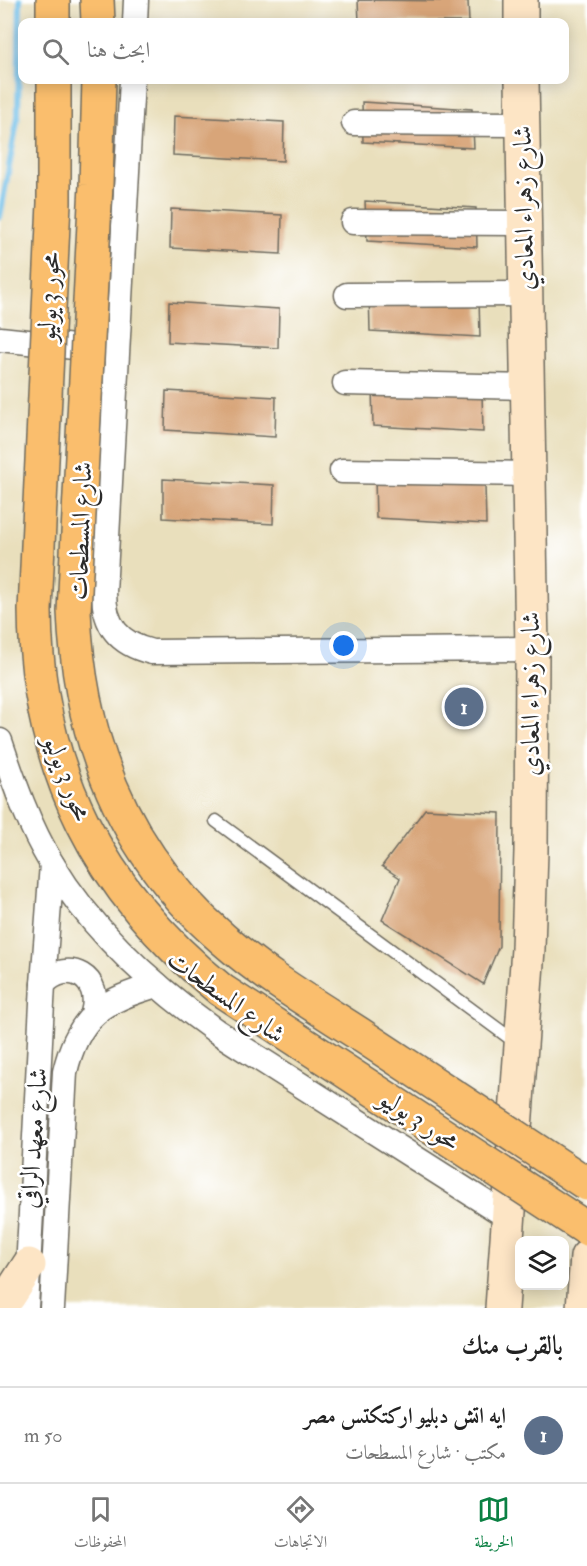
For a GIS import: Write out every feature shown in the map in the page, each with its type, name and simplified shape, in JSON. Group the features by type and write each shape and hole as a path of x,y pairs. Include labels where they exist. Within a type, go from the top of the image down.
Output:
{"main road":[{"path":"53,0 53,18"},
{"path":"97,0 98,18"},
{"path":"520,0 521,18"},
{"name":"محور 3 يوليو","path":"54,84 54,203 35,651 41,696 56,758 84,825 121,887 143,916 184,959 221,990 587,1229"},
{"name":"محور 3 يوليو","path":"99,84 96,185 74,611 79,678 86,711 106,776 130,826 154,864 190,907 222,939 276,979 587,1184"},
{"name":"شارع زهراء المعادي","path":"501,1308 528,949 531,851 532,649 522,84"},
{"path":"583,1308 587,1257"},
{"path":"0,1306 29,1265"}],"street":[{"path":"135,18 136,0"},
{"name":"شارع المسطحات","path":"132,84 104,606 115,632 126,642 152,652 532,649"},
{"path":"354,123 523,124"},
{"path":"353,222 524,223"},
{"path":"347,295 525,294"},
{"path":"0,339 117,352"},
{"path":"345,383 527,387"},
{"path":"342,471 528,474"},
{"name":"شارع المسطحات","path":"0,741 31,823 52,864 83,907 111,940 157,985 185,1009 216,1030 508,1216"},
{"name":"شارع معهد الراقي","path":"26,1308 43,984 52,864"},
{"path":"43,984 58,972 68,971 86,978 96,994 93,1013"},
{"name":"شارع معهد الراقي","path":"52,1308 65,1072 75,1040 93,1013 129,993 157,985"}],"lane":[{"path":"216,820 521,1046"}],"building":[{"path":"358,0 468,1 469,18 359,18"},
{"path":"362,102 472,109 474,148 363,142"},
{"path":"174,116 284,122 283,161 173,155"},
{"path":"365,201 476,208 477,247 367,241"},
{"path":"171,209 282,215 281,254 170,248"},
{"path":"369,291 479,298 480,337 370,331"},
{"path":"169,302 279,309 278,348 168,342"},
{"path":"372,387 482,393 483,432 373,426"},
{"path":"166,391 276,397 275,437 165,430"},
{"path":"375,478 485,485 486,524 376,518"},
{"path":"163,479 274,485 273,524 163,518"},
{"path":"425,809 500,813 499,946 483,984 382,920 400,878 382,866"}],"waterway":[{"path":"20,0 20,18"},
{"path":"0,217 18,116 19,84"}],"place":[{"name":"ايه اتش دبليو اركتكتس مصر","path":"464,707"}]}
